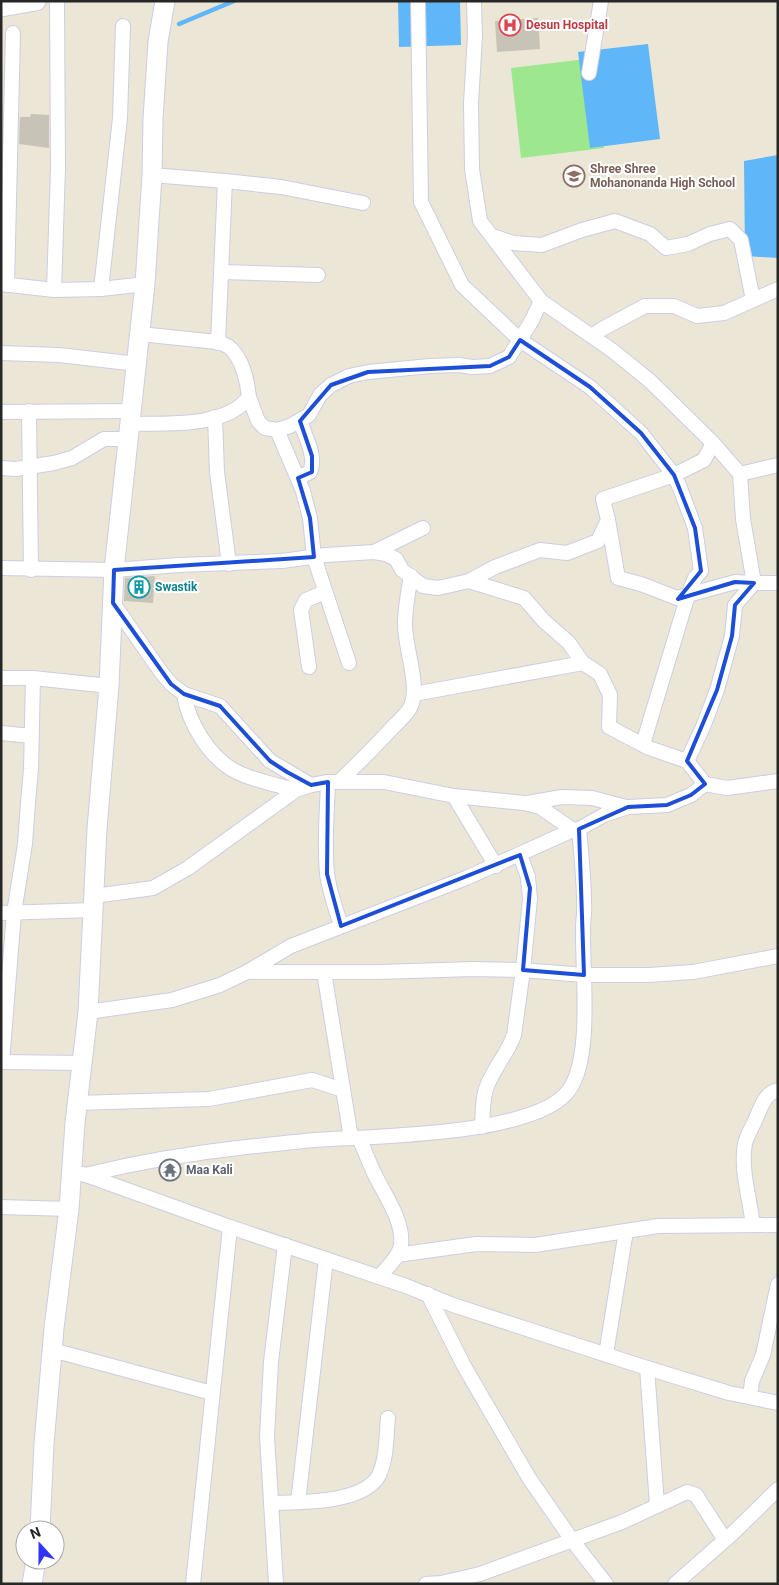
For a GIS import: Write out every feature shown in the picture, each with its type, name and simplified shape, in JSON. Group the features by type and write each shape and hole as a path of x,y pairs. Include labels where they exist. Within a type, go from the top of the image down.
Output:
{"main road":[{"path":"1,7 36,1"},
{"path":"156,1 158,42"},
{"path":"40,1520 44,1444 52,1350 69,1209 78,1172 77,1103 88,1012 97,828 109,686 114,570 145,284 158,42 165,1"},
{"path":"32,1584 34,1570"}],"street":[{"path":"54,290 58,168 57,1"},
{"path":"418,1 421,202 462,285 520,340 590,386 641,433 674,475 694,528 701,571 695,578 688,595 643,744"},
{"path":"474,1 472,169 480,221 541,301 613,351 650,381 713,443 740,474 744,519 754,583 735,605 732,636 717,690 703,727 687,761"},
{"path":"589,73 601,1"},
{"path":"101,289 120,118 123,26"},
{"path":"13,33 4,285 54,290 101,289 145,284"},
{"path":"152,175 281,187 363,203"},
{"path":"218,342 225,181"},
{"path":"492,236 513,243 542,245 582,230 615,221 650,234 666,248 688,244 710,234 730,229 741,240 754,300"},
{"path":"221,272 318,275"},
{"path":"592,336 645,306 674,306 697,316 724,313 778,289"},
{"path":"140,334 218,342 228,346 244,369 249,397 258,421 265,428 277,430 300,421 309,415 320,395 331,385 348,376 368,372 430,366 460,364 472,368 490,366 509,357 541,301"},
{"path":"1,353 60,355 137,364"},
{"path":"1,412 29,411 130,425 186,422 227,414 243,405 249,397"},
{"path":"29,411 31,570"},
{"path":"215,417 217,472 229,564"},
{"path":"298,478 310,472 313,467 312,456 300,421"},
{"path":"1,468 30,467 72,458 130,425"},
{"path":"277,430 303,491 310,518 314,557 348,663"},
{"path":"713,443 704,460 674,475 603,499 618,578 641,584 677,598 735,582 778,583"},
{"path":"740,474 778,465"},
{"path":"1,568 114,570 179,565 282,561 374,552 386,554 396,559 402,570 422,586 438,588 468,580 495,566 540,550 567,553 598,541 608,520"},
{"path":"374,552 423,528"},
{"path":"341,926 330,893 327,874 326,847 334,782 366,756 410,708 414,694 406,643 405,612 411,576"},
{"path":"468,580 524,598 544,621 569,643 583,663 600,674 610,695 609,727 643,744 687,761 705,784 728,788 778,781"},
{"path":"309,667 300,610 306,600 325,592"},
{"path":"113,603 171,684 184,694 220,706 270,761 311,785"},
{"path":"414,694 583,663"},
{"path":"1,678 33,678 109,686"},
{"path":"33,678 31,769 25,844 8,913 2,1062 82,1063"},
{"path":"184,694 196,731 222,761 234,771 296,790"},
{"path":"1,733 32,736"},
{"path":"8,913 94,903 153,888 188,868 296,790 311,785 334,782 384,782 454,796 524,803 540,807 576,829"},
{"path":"88,1012 172,1000 220,985 292,946 496,866 604,815 628,807 667,805 691,795 705,784"},
{"path":"454,796 496,866"},
{"path":"524,803 562,797 592,798 628,807"},
{"path":"78,1172 189,1154 314,1140 420,1134 482,1127 539,1111 557,1102 570,1090 582,1053 584,975 582,928 584,904 576,829"},
{"path":"482,1127 485,1091 488,1082 511,1045 514,1035 524,970 530,888 526,868 520,855"},
{"path":"247,972 473,969 524,970 584,975 649,975 694,972 778,956"},
{"path":"324,972 343,1090 355,1138 389,1200 400,1235 401,1246 397,1255 379,1277"},
{"path":"77,1103 209,1098 312,1080 343,1090"},
{"path":"753,1225 744,1147 764,1100 774,1090 778,1090"},
{"path":"78,1172 230,1227 428,1294 453,1305 729,1393 778,1403"},
{"path":"1,1207 69,1209"},
{"path":"397,1255 476,1244 535,1245 658,1226 778,1225"},
{"path":"193,1584 230,1227"},
{"path":"606,1354 626,1231"},
{"path":"276,1584 267,1436 271,1362 286,1245"},
{"path":"298,1502 326,1259"},
{"path":"750,1397 752,1381 763,1356 778,1284"},
{"path":"428,1294 493,1419 529,1478 572,1540 606,1584"},
{"path":"52,1350 212,1393"},
{"path":"647,1368 657,1505"},
{"path":"271,1503 333,1499 367,1488 378,1477 384,1461 388,1418"},
{"path":"675,1584 725,1540 778,1489"},
{"path":"426,1584 441,1583 480,1574 622,1522 687,1492 692,1493 699,1499 725,1540"}],"highlighted area":[{"path":"520,340 590,387 641,433 674,475 695,528 701,571 678,599 735,582 754,583 735,605 732,636 717,690 687,761 705,784 691,795 667,805 628,807 579,829 584,975 523,970 530,888 520,855 341,926 327,874 328,782 311,785 287,772 270,761 220,706 184,694 171,684 113,603 114,570 314,557 310,518 298,478 312,472 312,456 300,421 331,385 368,372 490,366 509,357"}],"green space":[{"path":"594,58 604,148 521,158 511,68"}],"water":[{"path":"398,1 460,1 461,45 399,47"},
{"path":"648,44 660,139 590,148 578,52"},
{"path":"778,155 778,258 745,256 744,161"}],"building":[{"path":"538,18 540,49 497,52 495,21"},
{"path":"31,114 49,115 49,148 19,144 20,117 30,117"},
{"name":"Swastik","path":"155,576 153,603 124,601 125,578"}],"waterway":[{"path":"179,24 234,1"}],"place":[{"name":"Desun Hospital","path":"510,25"},
{"name":"Shree Shree Mohanonanda High School","path":"574,176"},
{"name":"Swastik","path":"139,587"},
{"name":"Maa Kali","path":"170,1170"}]}
